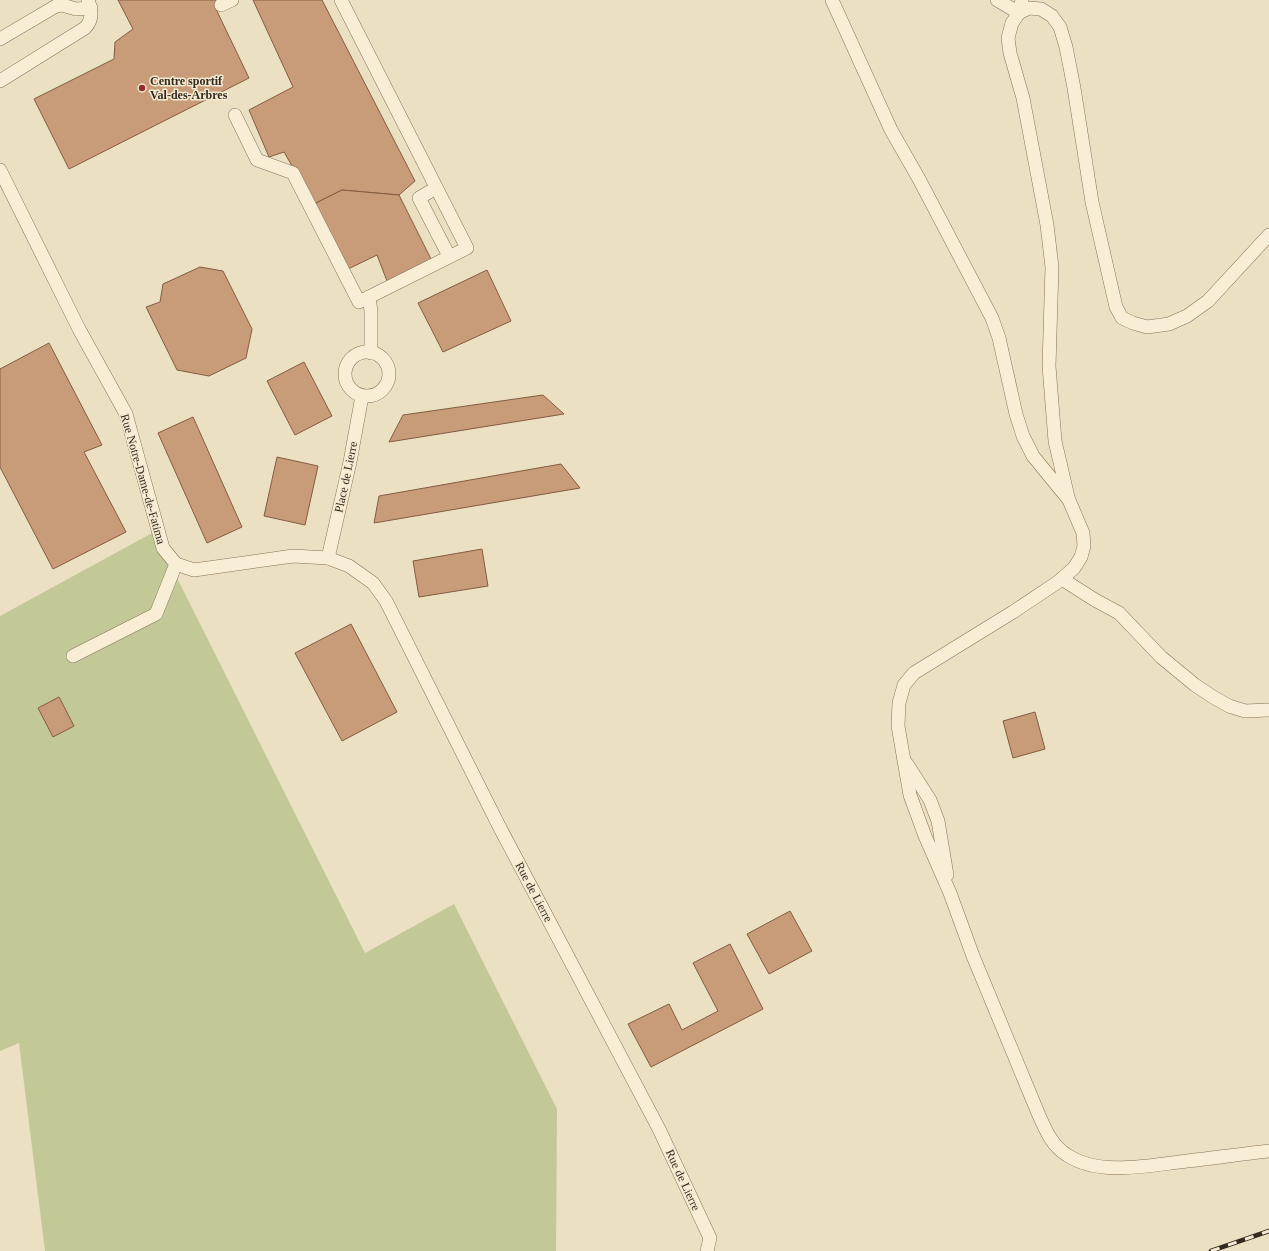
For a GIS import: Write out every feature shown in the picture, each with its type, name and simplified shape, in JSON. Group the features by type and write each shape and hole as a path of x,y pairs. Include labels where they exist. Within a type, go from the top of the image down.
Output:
{"street":[{"path":"235,115 257,160 293,173 359,302 467,248 341,0"},
{"path":"832,0 892,130 992,318 999,338 1016,414 1023,436 1033,456 1069,500"},
{"path":"997,0 1019,13"},
{"path":"1022,0 1019,13 1012,22 1008,38 1010,53 1023,98 1047,225 1052,267 1049,366 1055,441 1069,500 1083,533 1084,546 1081,557 1074,568 1062,579 1013,612 914,673 904,685 899,703 898,726 910,795 924,836 950,894 972,956 1038,1113 1048,1135 1066,1155 1078,1162 1091,1166 1121,1168 1269,1151"},
{"path":"0,39 56,6 62,4 76,8 89,4 90,22 85,28 0,81"},
{"path":"1019,13 1030,8 1041,9 1052,16 1060,27 1066,47 1074,88 1092,202 1116,307 1122,318 1133,324 1147,327 1169,324 1186,316 1208,301 1269,236"},
{"name":"Rue Notre-Dame-de-Fatima","path":"0,170 79,329 126,414 164,548 176,564"},
{"path":"436,188 419,198 449,256"},
{"path":"369,297 371,311 371,353"},
{"path":"371,353 380,357 385,362 388,369 387,383 377,394 362,396 350,389 346,383 345,369 348,362 353,357 359,354 371,353"},
{"name":"Place de Lierre","path":"328,558 350,462 362,396"},
{"path":"73,656 156,614 176,564 194,570 293,556 328,558"},
{"name":"Rue de Lierre","path":"328,558 349,566 373,583 386,601 499,826 659,1129 710,1238 707,1251"},
{"path":"1062,579 1119,613 1162,657 1195,685 1213,697 1229,706 1245,711 1269,710"},
{"path":"903,760 930,800 938,821 950,894"}],"green space":[{"path":"154,532 365,953 454,904 557,1109 556,1251 45,1251 19,1043 0,1051 0,616"}],"building":[{"name":"Centre sportif Val-des-Arbres","path":"118,0 221,0 214,5 249,78 69,169 34,99 114,59 115,42 133,29"},
{"path":"253,0 322,0 415,181 399,195 342,190 314,204 284,152 269,157 249,110 293,87"},
{"path":"342,190 399,195 431,259 387,281 377,255 346,270 314,204"},
{"path":"200,267 223,271 252,329 246,358 209,376 177,370 146,307 160,302 163,284"},
{"path":"487,270 511,321 443,352 418,303"},
{"path":"49,343 102,445 84,452 126,532 53,569 0,467 0,369"},
{"path":"304,362 332,416 295,435 267,381"},
{"path":"543,395 564,414 389,442 403,415"},
{"path":"193,417 242,527 207,543 158,433"},
{"path":"277,457 318,466 305,525 264,516"},
{"path":"561,464 580,488 374,523 379,496"},
{"path":"482,549 488,586 419,597 413,561"},
{"path":"351,624 397,712 342,741 295,653"},
{"path":"59,697 74,726 53,737 38,708"},
{"path":"1035,712 1045,749 1013,758 1003,721"},
{"path":"790,911 812,951 769,974 747,934"},
{"path":"730,944 763,1009 651,1067 628,1024 669,1004 682,1030 718,1011 693,963"}],"railway":[{"path":"1211,1251 1269,1231"}],"place":[{"name":"Centre sportif Val-des-Arbres","path":"142,88"}]}
